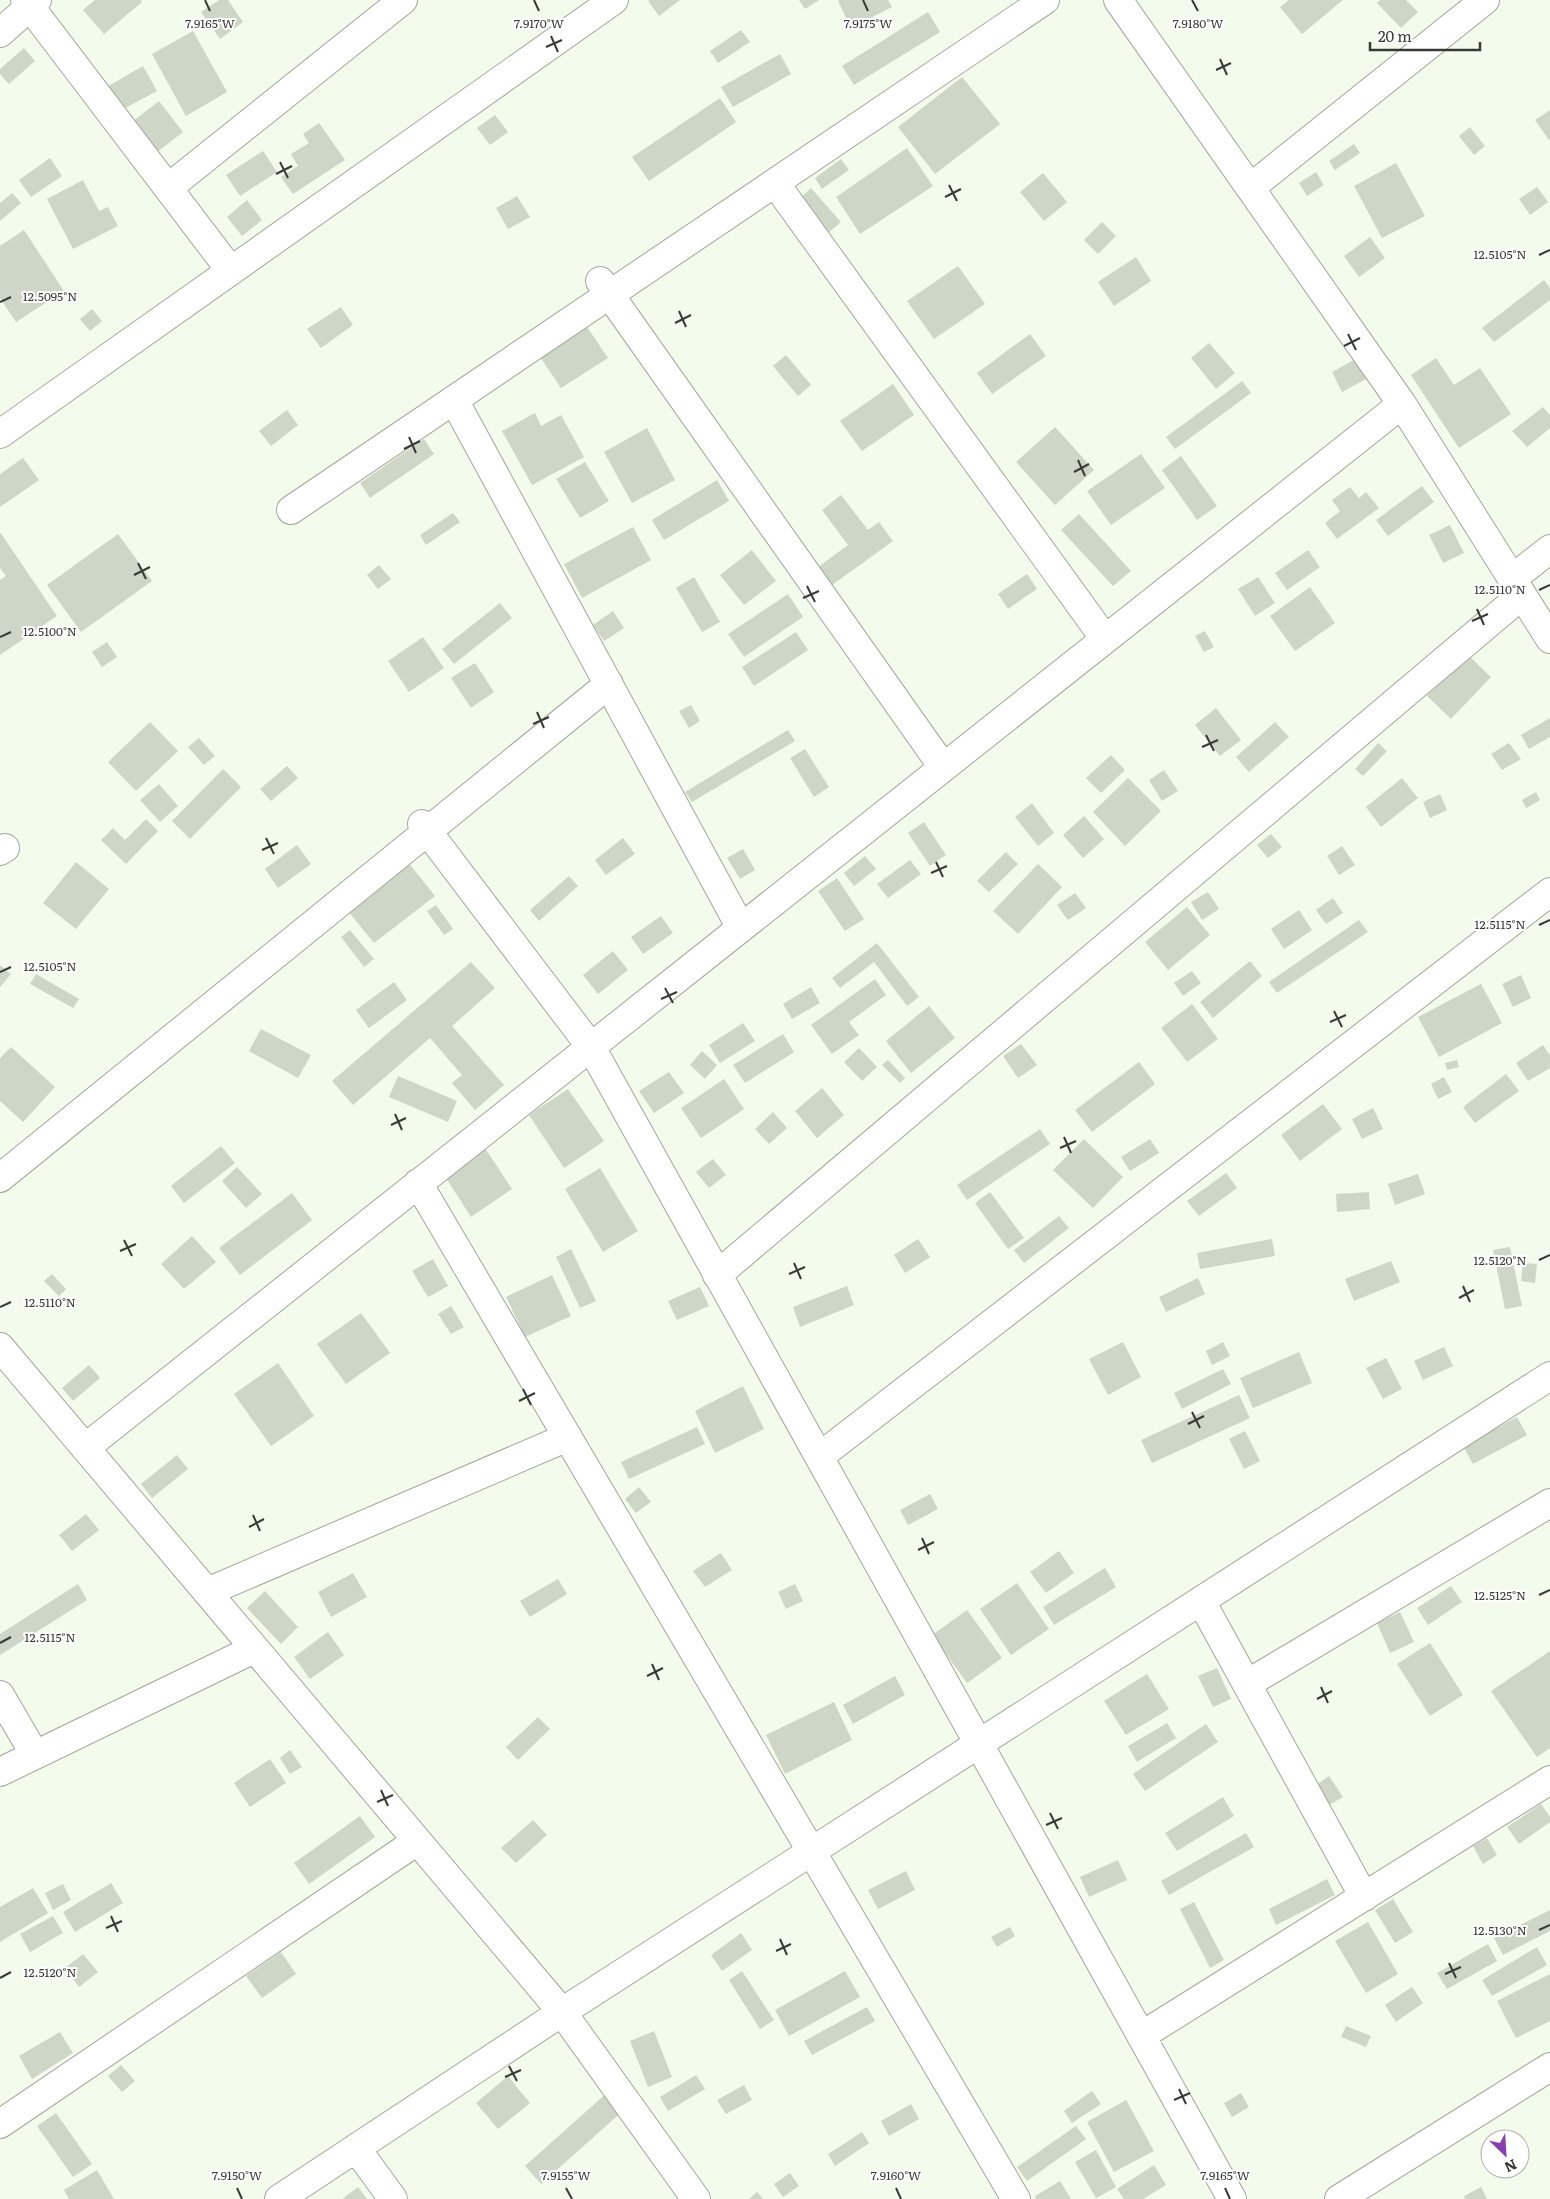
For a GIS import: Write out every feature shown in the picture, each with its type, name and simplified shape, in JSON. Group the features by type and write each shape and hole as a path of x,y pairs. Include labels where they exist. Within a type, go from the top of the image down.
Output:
{"street":[{"path":"168,188 403,0"},
{"path":"0,434 614,0"},
{"path":"291,510 454,400 605,288 775,184 1046,0"},
{"path":"1118,0 1402,404 1550,639"},
{"path":"1250,188 1485,0"},
{"path":"0,32 31,2 231,271"},
{"path":"775,184 1105,639"},
{"path":"605,288 943,767"},
{"path":"454,400 741,928"},
{"path":"85,1448 1402,404"},
{"path":"717,1274 1517,587 1550,549"},
{"path":"0,1178 424,828 609,684"},
{"path":"424,828 591,1047 1232,2199"},
{"path":"819,1456 1550,892"},
{"path":"418,1183 1016,2199"},
{"path":"5,1364 85,1448 562,2012 696,2199"},
{"path":"279,2199 562,2012 1550,1376"},
{"path":"207,1592 568,1437"},
{"path":"1247,1684 1550,1503"},
{"path":"1201,1601 1364,1897"},
{"path":"0,1772 254,1649"},
{"path":"0,1695 35,1755"},
{"path":"1141,2036 1550,1780"},
{"path":"0,2124 417,1841"},
{"path":"1339,2199 1550,2067"},
{"path":"356,2148 393,2199"}],"building":[{"path":"95,0 141,0 142,2 104,34 83,10"},
{"path":"219,0 228,0 243,22 220,39 201,12"},
{"path":"680,0 659,16 648,1"},
{"path":"799,0 819,0 805,9"},
{"path":"888,0 892,7 851,28 838,1"},
{"path":"1289,0 1343,0 1302,34 1280,7"},
{"path":"1380,0 1406,0 1418,12 1401,28 1377,3"},
{"path":"928,12 940,32 854,85 842,66"},
{"path":"741,30 750,42 718,63 710,51"},
{"path":"193,31 227,92 186,116 152,54"},
{"path":"24,48 35,61 9,84 0,74 0,69"},
{"path":"780,54 791,74 733,107 721,87"},
{"path":"143,66 157,91 116,113 103,89"},
{"path":"962,77 1000,124 935,174 898,127"},
{"path":"720,98 736,122 649,181 632,157"},
{"path":"159,101 183,132 152,156 128,125"},
{"path":"1550,110 1550,139 1549,140 1535,120"},
{"path":"495,115 508,132 490,145 477,128"},
{"path":"319,123 345,160 293,194 281,177 298,166 291,154 309,143 303,134"},
{"path":"1470,127 1485,146 1474,155 1459,136"},
{"path":"1354,144 1360,153 1335,170 1329,161"},
{"path":"907,148 933,186 860,234 836,197"},
{"path":"263,151 277,172 240,196 226,175"},
{"path":"50,158 62,176 31,197 19,180"},
{"path":"841,159 849,170 822,189 815,178"},
{"path":"1396,163 1425,216 1382,238 1354,186"},
{"path":"1316,172 1324,185 1307,196 1299,183"},
{"path":"1043,173 1067,202 1044,221 1020,192"},
{"path":"83,180 99,211 108,207 118,226 73,249 47,199"},
{"path":"1537,187 1548,202 1530,215 1519,199"},
{"path":"811,188 841,222 828,233 799,199"},
{"path":"12,193 21,203 0,221 0,203"},
{"path":"517,196 530,217 508,229 496,208"},
{"path":"247,200 262,220 242,236 227,217"},
{"path":"1102,222 1116,236 1098,254 1084,240"},
{"path":"24,230 64,291 16,322 0,298 0,246"},
{"path":"1370,237 1385,258 1359,277 1344,256"},
{"path":"1136,257 1151,281 1114,306 1098,282"},
{"path":"958,266 985,304 934,339 907,301"},
{"path":"1544,280 1550,288 1550,300 1494,342 1482,328"},
{"path":"341,307 353,325 321,348 307,329"},
{"path":"92,309 102,321 90,331 80,319"},
{"path":"587,327 608,358 561,388 540,357"},
{"path":"1030,334 1046,356 992,394 977,373"},
{"path":"1209,343 1235,373 1216,389 1191,358"},
{"path":"1370,351 1381,371 1342,392 1332,372"},
{"path":"786,355 811,385 798,396 773,366"},
{"path":"1436,358 1454,385 1480,368 1511,414 1459,448 1411,375"},
{"path":"1242,381 1251,393 1175,449 1166,437"},
{"path":"893,384 914,415 862,451 840,421"},
{"path":"1543,407 1550,415 1550,428 1527,447 1512,431"},
{"path":"287,410 298,425 271,446 259,431"},
{"path":"535,413 541,426 561,415 584,457 532,485 502,431"},
{"path":"1055,427 1094,470 1055,505 1016,462"},
{"path":"647,428 675,480 632,503 604,452"},
{"path":"424,439 434,454 370,498 360,483"},
{"path":"1141,454 1165,488 1111,525 1087,491"},
{"path":"1181,456 1217,506 1197,520 1162,470"},
{"path":"23,458 39,480 0,507 0,474"},
{"path":"585,462 609,501 580,518 556,479"},
{"path":"717,480 729,501 664,540 652,520"},
{"path":"1422,486 1434,502 1388,536 1376,520"},
{"path":"1350,487 1359,498 1366,492 1379,508 1337,539 1325,523 1340,511 1332,500"},
{"path":"841,495 868,530 879,522 893,541 828,588 814,570 848,545 822,510"},
{"path":"453,513 460,522 426,545 420,535"},
{"path":"1079,514 1131,571 1113,586 1061,530"},
{"path":"1450,525 1464,553 1443,563 1429,535"},
{"path":"633,527 651,560 582,598 564,564"},
{"path":"0,532 57,616 0,655 0,580 6,576 0,568"},
{"path":"118,534 152,581 81,632 47,585"},
{"path":"752,550 776,581 744,605 720,575"},
{"path":"1308,550 1320,567 1287,590 1275,573"},
{"path":"379,565 391,579 378,589 367,575"},
{"path":"1027,574 1037,589 1008,609 998,594"},
{"path":"694,577 720,622 702,632 676,588"},
{"path":"1258,577 1275,603 1255,616 1238,589"},
{"path":"1310,587 1335,623 1295,651 1270,616"},
{"path":"788,594 803,617 744,657 728,634"},
{"path":"500,603 512,618 454,664 442,649"},
{"path":"613,611 624,628 604,641 593,625"},
{"path":"1205,631 1214,647 1204,652 1195,636"},
{"path":"796,632 808,650 754,686 742,667"},
{"path":"423,637 444,668 409,692 388,661"},
{"path":"107,642 117,657 102,667 92,652"},
{"path":"1467,654 1491,677 1451,719 1427,696"},
{"path":"475,663 494,692 471,708 451,678"},
{"path":"691,705 700,721 689,728 679,711"},
{"path":"1216,708 1241,740 1220,756 1195,725"},
{"path":"1550,718 1550,737 1529,749 1521,735"},
{"path":"150,722 178,751 136,791 108,762"},
{"path":"1275,722 1289,737 1249,772 1236,757"},
{"path":"788,730 795,741 692,802 685,792"},
{"path":"199,738 215,756 204,765 188,747"},
{"path":"1378,743 1387,751 1363,776 1355,769"},
{"path":"1509,743 1521,759 1502,770 1491,754"},
{"path":"805,749 829,787 814,797 790,758"},
{"path":"1111,755 1125,770 1101,793 1086,778"},
{"path":"287,766 298,778 271,801 260,789"},
{"path":"223,769 241,787 190,839 172,821"},
{"path":"1164,770 1178,791 1162,801 1149,780"},
{"path":"1128,778 1161,811 1125,846 1093,812"},
{"path":"1402,778 1418,798 1381,827 1366,807"},
{"path":"159,784 178,806 160,822 140,800"},
{"path":"1536,792 1540,800 1526,808 1522,800"},
{"path":"1440,794 1447,810 1430,818 1423,802"},
{"path":"1032,803 1054,833 1038,846 1015,817"},
{"path":"1084,816 1104,839 1083,858 1063,835"},
{"path":"146,819 158,831 126,864 101,840 113,828 125,840"},
{"path":"924,822 946,855 930,866 908,833"},
{"path":"1271,834 1282,847 1268,858 1257,845"},
{"path":"623,838 635,854 606,875 595,860"},
{"path":"297,845 311,864 278,888 265,869"},
{"path":"1342,846 1355,865 1339,875 1327,856"},
{"path":"743,849 755,870 740,879 727,858"},
{"path":"1006,852 1018,864 989,892 977,881"},
{"path":"865,856 876,869 854,886 844,873"},
{"path":"910,860 921,874 888,898 877,884"},
{"path":"76,862 109,889 76,929 43,903"},
{"path":"408,862 435,896 374,943 347,910"},
{"path":"1038,864 1062,887 1018,934 993,911"},
{"path":"569,876 578,886 539,921 530,910"},
{"path":"837,878 864,919 845,931 818,891"},
{"path":"1208,892 1219,909 1202,920 1191,902"},
{"path":"1075,893 1086,908 1068,920 1057,905"},
{"path":"1333,898 1343,913 1326,924 1316,910"},
{"path":"436,905 453,929 444,935 427,911"},
{"path":"1187,907 1210,935 1168,970 1145,942"},
{"path":"1299,910 1312,930 1284,949 1271,929"},
{"path":"661,916 673,933 643,954 631,937"},
{"path":"1359,920 1368,932 1277,993 1269,982"},
{"path":"350,930 374,959 364,967 341,937"},
{"path":"877,943 919,997 907,1006 874,962 840,988 832,978"},
{"path":"613,951 628,970 598,994 583,975"},
{"path":"1250,961 1262,976 1213,1018 1200,1002"},
{"path":"471,962 495,988 452,1026 504,1085 475,1110 452,1083 462,1075 430,1038 353,1105 332,1081"},
{"path":"0,965 11,974 0,987"},
{"path":"1192,971 1201,983 1183,996 1174,983"},
{"path":"36,974 79,999 73,1008 30,984"},
{"path":"1521,975 1531,998 1513,1007 1502,984"},
{"path":"875,979 886,995 849,1022 859,1035 832,1054 811,1025"},
{"path":"394,982 407,1000 369,1028 356,1010"},
{"path":"1481,984 1502,1023 1439,1057 1418,1017"},
{"path":"811,987 820,1003 792,1019 783,1004"},
{"path":"1192,1004 1218,1039 1187,1062 1161,1028"},
{"path":"929,1006 955,1038 911,1073 886,1041"},
{"path":"743,1023 755,1041 720,1063 709,1045"},
{"path":"261,1029 311,1055 298,1078 249,1051"},
{"path":"783,1034 794,1052 745,1083 733,1065"},
{"path":"1021,1044 1037,1065 1018,1078 1003,1056"},
{"path":"1543,1045 1550,1055 1550,1068 1528,1081 1516,1063"},
{"path":"11,1047 55,1087 23,1122 0,1101 0,1058"},
{"path":"859,1048 877,1067 862,1081 844,1062"},
{"path":"702,1051 717,1065 705,1079 690,1065"},
{"path":"888,1060 905,1078 900,1083 882,1065"},
{"path":"1457,1060 1459,1067 1447,1070 1445,1063"},
{"path":"1139,1062 1155,1084 1092,1132 1075,1110"},
{"path":"669,1072 684,1093 654,1113 639,1091"},
{"path":"1506,1074 1519,1091 1475,1123 1463,1107"},
{"path":"398,1076 457,1101 448,1122 389,1097"},
{"path":"1444,1077 1452,1092 1438,1099 1431,1084"},
{"path":"724,1079 744,1109 701,1138 681,1108"},
{"path":"822,1088 844,1115 817,1138 795,1111"},
{"path":"568,1089 604,1141 564,1168 529,1115"},
{"path":"1323,1104 1342,1129 1300,1161 1281,1135"},
{"path":"1373,1108 1383,1129 1362,1139 1352,1119"},
{"path":"773,1112 787,1128 769,1144 755,1129"},
{"path":"1040,1129 1050,1144 967,1200 957,1185"},
{"path":"1084,1139 1123,1177 1093,1208 1053,1170"},
{"path":"1150,1139 1159,1153 1130,1171 1121,1157"},
{"path":"221,1146 235,1163 184,1203 171,1186"},
{"path":"485,1148 512,1189 471,1217 444,1175"},
{"path":"713,1159 726,1175 709,1188 696,1172"},
{"path":"237,1167 262,1194 246,1208 222,1181"},
{"path":"600,1168 638,1231 603,1252 565,1189"},
{"path":"1226,1173 1237,1188 1199,1216 1187,1201"},
{"path":"1418,1174 1425,1194 1395,1205 1388,1184"},
{"path":"990,1192 1024,1238 1008,1249 975,1203"},
{"path":"1369,1192 1370,1209 1337,1212 1336,1194"},
{"path":"292,1193 312,1220 240,1275 219,1248"},
{"path":"1059,1216 1069,1228 1024,1263 1014,1250"},
{"path":"192,1236 216,1262 184,1289 161,1264"},
{"path":"918,1239 930,1257 905,1273 894,1255"},
{"path":"1272,1239 1275,1256 1200,1269 1197,1253"},
{"path":"1510,1247 1522,1306 1505,1309 1493,1250"},
{"path":"571,1249 596,1301 580,1308 556,1257"},
{"path":"433,1259 448,1286 428,1297 412,1271"},
{"path":"1391,1261 1400,1282 1354,1301 1345,1279"},
{"path":"1523,1263 1537,1264 1535,1283 1521,1281"},
{"path":"52,1274 66,1289 59,1296 44,1281"},
{"path":"552,1275 571,1316 525,1337 506,1297"},
{"path":"1198,1278 1205,1294 1166,1312 1159,1297"},
{"path":"847,1286 854,1305 800,1327 793,1307"},
{"path":"700,1287 709,1306 677,1320 668,1301"},
{"path":"451,1306 464,1327 451,1334 438,1314"},
{"path":"361,1313 390,1353 346,1384 317,1344"},
{"path":"1123,1342 1141,1377 1108,1395 1089,1359"},
{"path":"1223,1342 1230,1356 1212,1365 1206,1351"},
{"path":"1444,1347 1453,1366 1423,1380 1414,1361"},
{"path":"1299,1352 1312,1383 1253,1408 1240,1378"},
{"path":"1386,1358 1402,1389 1383,1399 1366,1368"},
{"path":"278,1363 314,1416 271,1446 234,1394"},
{"path":"89,1365 100,1378 73,1401 62,1388"},
{"path":"1223,1369 1231,1384 1182,1409 1174,1393"},
{"path":"743,1386 764,1429 715,1453 695,1411"},
{"path":"1239,1395 1250,1418 1152,1463 1141,1440"},
{"path":"1517,1417 1527,1435 1473,1464 1463,1446"},
{"path":"697,1427 705,1444 629,1479 621,1462"},
{"path":"1245,1431 1260,1461 1244,1469 1229,1439"},
{"path":"177,1455 188,1469 152,1498 141,1484"},
{"path":"639,1487 651,1502 636,1513 625,1499"},
{"path":"930,1494 938,1509 908,1525 900,1510"},
{"path":"86,1514 99,1530 72,1551 59,1535"},
{"path":"1059,1551 1074,1573 1046,1593 1030,1572"},
{"path":"721,1553 732,1570 705,1587 693,1571"},
{"path":"1105,1568 1116,1587 1054,1625 1043,1607"},
{"path":"353,1573 367,1597 331,1617 318,1592"},
{"path":"558,1579 567,1594 530,1617 520,1601"},
{"path":"1017,1583 1049,1629 1011,1655 980,1609"},
{"path":"78,1584 87,1600 0,1655 0,1634"},
{"path":"795,1584 803,1601 786,1609 778,1592"},
{"path":"1451,1586 1462,1602 1428,1625 1417,1608"},
{"path":"265,1591 298,1627 281,1644 247,1608"},
{"path":"967,1610 1002,1658 967,1683 932,1635"},
{"path":"1400,1612 1414,1642 1390,1653 1377,1623"},
{"path":"328,1632 344,1655 310,1679 294,1657"},
{"path":"1430,1643 1463,1695 1430,1716 1397,1664"},
{"path":"1550,1651 1550,1748 1537,1757 1491,1691"},
{"path":"1217,1668 1231,1699 1213,1707 1198,1676"},
{"path":"1147,1674 1169,1709 1126,1735 1104,1701"},
{"path":"895,1676 905,1695 853,1724 843,1705"},
{"path":"834,1702 852,1740 785,1774 766,1735"},
{"path":"538,1717 550,1729 518,1760 506,1747"},
{"path":"1167,1723 1176,1738 1137,1762 1128,1746"},
{"path":"1206,1724 1218,1742 1145,1791 1133,1774"},
{"path":"290,1750 302,1767 290,1774 280,1758"},
{"path":"270,1759 286,1783 250,1807 234,1783"},
{"path":"1329,1776 1343,1797 1324,1808 1312,1788"},
{"path":"1223,1797 1234,1816 1177,1851 1165,1833"},
{"path":"1541,1804 1550,1817 1550,1822 1519,1844 1507,1827"},
{"path":"360,1816 375,1837 309,1884 294,1863"},
{"path":"533,1820 547,1835 516,1863 501,1848"},
{"path":"1246,1833 1254,1847 1169,1895 1161,1881"},
{"path":"1487,1838 1497,1855 1483,1864 1473,1846"},
{"path":"1118,1860 1127,1880 1089,1897 1080,1877"},
{"path":"906,1871 915,1890 878,1909 868,1890"},
{"path":"1327,1879 1335,1895 1276,1925 1269,1909"},
{"path":"111,1883 123,1903 75,1932 63,1912"},
{"path":"63,1884 71,1900 53,1910 45,1893"},
{"path":"33,1888 48,1913 0,1942 0,1907"},
{"path":"1393,1899 1413,1932 1395,1943 1375,1910"},
{"path":"1194,1902 1224,1960 1210,1968 1180,1909"},
{"path":"1550,1910 1550,1931 1503,1955 1494,1938"},
{"path":"53,1916 63,1933 30,1952 20,1934"},
{"path":"1368,1922 1398,1974 1366,1993 1335,1941"},
{"path":"1010,1927 1015,1936 997,1947 991,1937"},
{"path":"741,1933 752,1950 722,1971 711,1955"},
{"path":"1488,1944 1497,1961 1447,1989 1437,1973"},
{"path":"1537,1947 1547,1965 1492,1996 1482,1980"},
{"path":"281,1952 296,1974 262,1998 246,1976"},
{"path":"83,1954 98,1972 79,1987 65,1968"},
{"path":"742,1971 774,2020 760,2029 729,1980"},
{"path":"845,1971 860,1997 789,2036 775,2010"},
{"path":"1550,1974 1550,2021 1516,2038 1497,2001"},
{"path":"1412,1987 1423,2003 1396,2022 1385,2005"},
{"path":"867,2007 875,2021 812,2055 804,2041"},
{"path":"1346,2026 1371,2036 1366,2047 1341,2037"},
{"path":"654,2031 672,2077 648,2087 630,2041"},
{"path":"60,2032 73,2053 32,2079 19,2056"},
{"path":"121,2065 135,2081 122,2092 108,2076"},
{"path":"696,2075 705,2089 668,2111 660,2097"},
{"path":"508,2076 530,2103 498,2129 476,2103"},
{"path":"744,2085 752,2100 726,2114 717,2100"},
{"path":"609,2091 625,2109 541,2184 525,2166"},
{"path":"1092,2091 1101,2104 1072,2123 1064,2111"},
{"path":"1241,2093 1249,2107 1232,2117 1224,2103"},
{"path":"1126,2100 1154,2151 1114,2172 1087,2122"},
{"path":"911,2104 919,2119 889,2136 881,2121"},
{"path":"56,2113 92,2164 73,2177 37,2126"},
{"path":"1076,2126 1086,2139 1027,2181 1017,2167"},
{"path":"862,2132 869,2143 835,2166 828,2154"},
{"path":"1096,2150 1116,2187 1096,2198 1075,2162"},
{"path":"1154,2165 1166,2185 1143,2199 1124,2199 1117,2189"},
{"path":"97,2170 114,2199 69,2199 64,2190"},
{"path":"790,2173 799,2186 783,2197 774,2184"},
{"path":"1060,2181 1071,2199 1036,2199 1035,2196"},
{"path":"358,2187 367,2199 342,2199"},
{"path":"1481,2187 1487,2199 1465,2199 1464,2196"},
{"path":"757,2192 763,2199 749,2199"}]}
